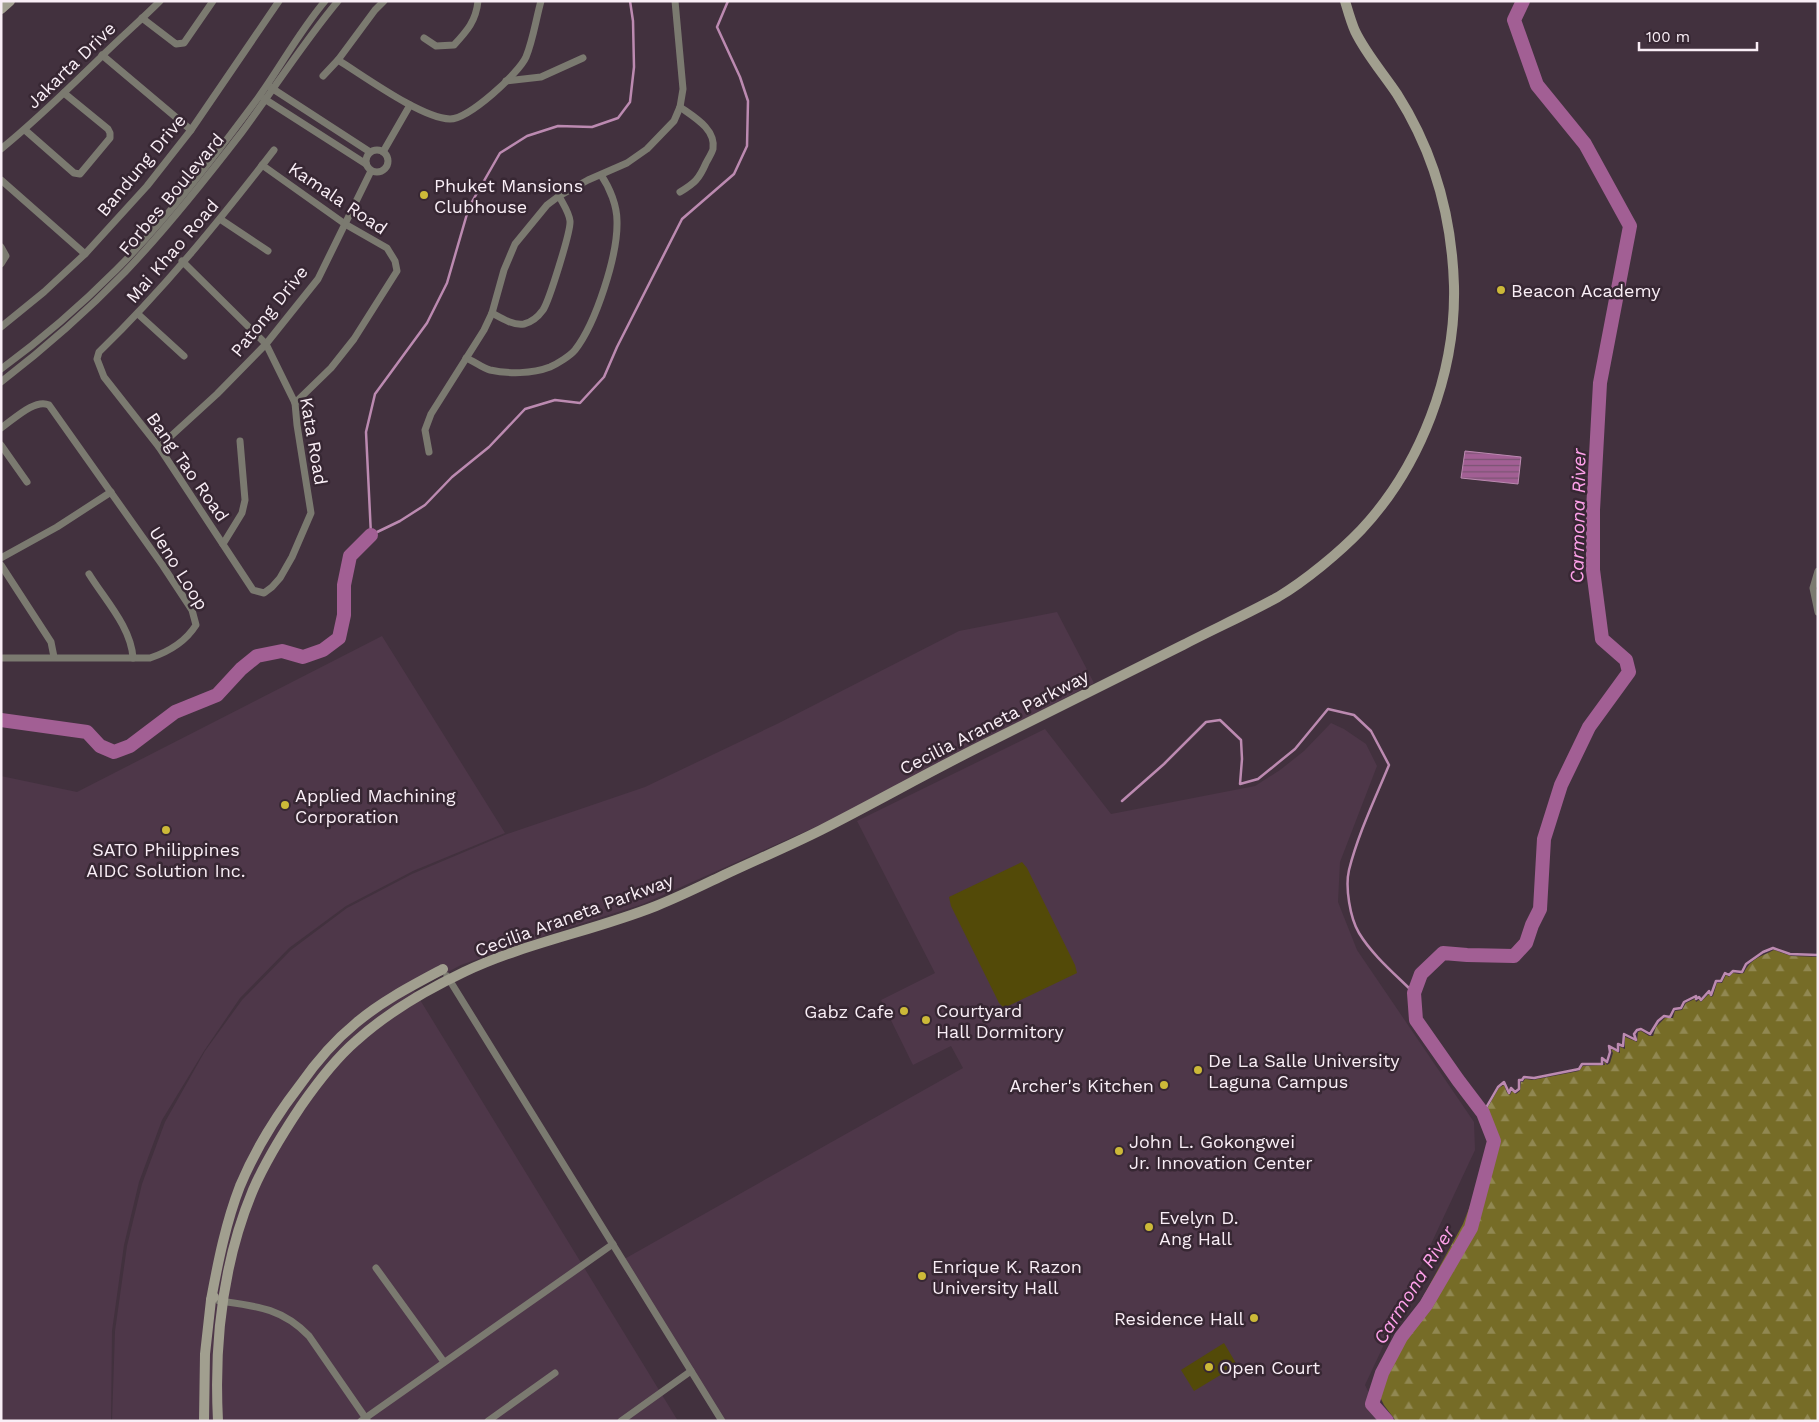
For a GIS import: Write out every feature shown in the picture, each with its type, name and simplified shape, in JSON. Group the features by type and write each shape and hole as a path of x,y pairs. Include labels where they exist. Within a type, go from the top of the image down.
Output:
{"street":[{"path":"1,9 10,1"},
{"name":"Jakarta Drive","path":"1,149 64,93 160,1"},
{"path":"142,18 176,44 184,43 213,1"},
{"name":"Bandung Drive","path":"1,327 44,292 85,254 147,186 191,130 279,1"},
{"name":"Forbes Boulevard","path":"1,382 46,346 125,272 159,235 197,189 263,98 306,24 325,1"},
{"name":"Forbes Boulevard","path":"269,87 338,1"},
{"path":"323,76 338,60 375,10 384,1"},
{"path":"424,38 436,46 454,45 477,16 478,1"},
{"path":"338,60 410,105 451,119 468,114 496,92 525,58 541,1"},
{"path":"429,452 426,430 431,414 484,330 492,313 504,270 515,244 547,205 588,180 627,163 647,149 674,121 680,106 683,89 675,1"},
{"name":"Cecilia Araneta Parkway","path":"218,1421 218,1373 223,1302 236,1242 252,1194 276,1145 311,1092 339,1058 368,1031 414,1000 449,980 492,960 656,906 823,829 987,742 1281,595 1338,552 1363,527 1387,497 1418,448 1447,362 1453,328 1454,288 1451,244 1446,208 1435,172 1422,140 1397,94 1374,64 1355,31 1344,1"},
{"path":"102,55 191,130"},
{"path":"506,80 541,77 584,58"},
{"path":"269,87 370,152"},
{"path":"24,130 74,173 80,174 110,138 110,134 108,129 64,93"},
{"path":"263,98 366,164 371,171 381,172 386,167 388,161 383,152 376,150 370,152 366,158 366,164"},
{"name":"Forbes Boulevard","path":"1,369 43,338 116,270 160,222 263,98"},
{"path":"383,152 410,105"},
{"path":"680,106 704,124 711,137 713,149 702,173 695,183 680,192"},
{"name":"Mai Khao Road","path":"99,352 138,314 220,219 274,150"},
{"name":"Kamala Road","path":"262,165 345,224 387,248 395,261 397,271 354,339 331,368 295,402"},
{"name":"Patong Drive","path":"159,447 217,394 266,344 318,279 371,171"},
{"path":"466,358 489,370 520,373 550,367 574,351 586,331 604,290 616,237 617,220 612,196 601,175"},
{"path":"1,180 85,254"},
{"path":"492,313 512,323 523,324 534,320 544,309 559,265 570,223 568,213 559,196"},
{"path":"220,219 268,251"},
{"path":"1,247 6,256 1,264"},
{"name":"Kata Road","path":"182,261 266,344 295,402 311,513 292,557 280,578 264,593"},
{"path":"138,314 184,356"},
{"name":"Bang Tao Road","path":"99,352 97,359 104,377 159,447 253,590 264,593"},
{"name":"Ueno Loop","path":"1,428 35,404 44,402 49,405 192,610 196,625 180,642 160,655 150,658 1,658"},
{"path":"223,544 242,513 245,500 240,441"},
{"path":"1,445 27,482"},
{"path":"1,558 57,527 111,492"},
{"path":"1,565 51,642 54,657"},
{"path":"1818,571 1813,588 1818,612"},
{"path":"89,574 121,624 130,642 133,658"},
{"path":"204,1421 205,1354 211,1300 223,1243 240,1187 259,1147 286,1103 320,1058 344,1033 380,1006 443,969 722,1421"},
{"path":"211,1300 268,1309 286,1317 309,1336 364,1420 613,1244"},
{"path":"376,1268 444,1362"},
{"name":"Cecilia Araneta Parkway","path":"211,1300 226,1282"},
{"path":"621,1421 692,1371"},
{"path":"488,1421 556,1374"}],"shaded area":[{"path":"1465,451 1521,457 1518,484 1461,478"},
{"path":"1057,612 1094,683 829,821 643,904 461,965 414,990 678,1421 112,1421 115,1331 127,1246 142,1184 165,1122 205,1051 242,1000 291,950 347,908 412,874 507,834 645,787 779,723 959,631"},
{"path":"382,636 505,833 413,871 346,906 289,948 240,998 204,1051 162,1120 139,1182 124,1245 112,1331 111,1421 1,1421 1,776 77,792"},
{"name":"De La Salle University Laguna Campus","path":"1331,723 1344,729 1366,744 1377,766 1340,862 1338,902 1357,950 1474,1122 1475,1150 1365,1385 1383,1421 720,1421 691,1371 619,1262 963,1068 951,1046 913,1065 881,1000 935,973 857,821 1045,729 1111,814 1255,786 1280,770 1304,751"},
{"path":"1022,862 1027,868 1075,965 1077,973 1004,1008 999,1003 951,906 949,897"},
{"name":"Open Court","path":"1224,1343 1237,1365 1194,1391 1181,1370"}],"green space":[{"path":"1774,950 1791,956 1818,957 1818,1421 1396,1421 1384,1405 1376,1389 1401,1337 1463,1224 1495,1141 1485,1112 1499,1088 1504,1085 1507,1093 1510,1095 1512,1091 1516,1094 1520,1091 1521,1082 1525,1079 1533,1080 1579,1071 1583,1066 1605,1065 1604,1061 1607,1065 1610,1063 1613,1053 1611,1049 1620,1053 1620,1047 1625,1049 1625,1037 1637,1042 1638,1032 1641,1031 1649,1036 1653,1036 1656,1027 1665,1018 1673,1018 1675,1011 1682,1010 1686,1003 1695,999 1696,1002 1699,1000 1701,1002 1709,994 1711,997 1713,996 1717,983 1722,983 1726,975 1729,977 1733,973 1744,973 1753,961"}],"waterway":[{"path":"630,1 633,21 634,67 630,102 618,118 592,127 558,126 527,136 500,153 469,207 447,283 427,323 375,394 366,432 371,535 400,521 425,505 452,477 489,447 525,409 555,400 580,403 604,377 617,347 682,219 734,174 747,146 748,101 740,77 717,27 728,1"},
{"name":"Carmona River","path":"1387,1421 1372,1404 1382,1373 1401,1337 1426,1305 1471,1228 1494,1141 1483,1113 1416,1020 1414,993 1421,974 1443,953 1514,956 1526,943 1540,909 1544,839 1561,785 1589,727 1629,672 1626,660 1602,639 1593,570 1593,510 1600,383 1630,226 1585,144 1537,85 1514,20 1523,1"},
{"path":"1,720 87,732 100,746 114,752 130,746 175,712 217,695 241,669 257,656 282,651 303,657 323,650 339,638 344,615 344,585 350,556 371,535"},
{"path":"1122,801 1164,764 1206,722 1220,720 1241,740 1240,784 1258,779 1295,749 1328,709 1354,715 1371,731 1389,765 1362,830 1349,870 1348,893 1351,911 1359,933 1371,949 1414,993"},
{"path":"1483,1113 1498,1087 1504,1082 1509,1093 1511,1088 1515,1092 1519,1089 1519,1080 1522,1080 1524,1077 1534,1078 1579,1069 1582,1064 1602,1064 1602,1058 1607,1062 1610,1052 1609,1046 1618,1051 1618,1044 1623,1046 1624,1034 1636,1040 1634,1034 1637,1030 1641,1029 1650,1034 1658,1021 1664,1016 1670,1017 1674,1009 1681,1008 1684,1002 1696,996 1696,999 1699,997 1701,1000 1709,991 1711,995 1716,981 1721,981 1725,973 1729,975 1733,971 1742,972 1746,964 1763,952 1773,948 1790,954 1818,955"}],"place":[{"name":"Phuket Mansions Clubhouse","path":"424,195"},
{"name":"Beacon Academy","path":"1501,290"},
{"name":"Applied Machining Corporation","path":"285,805"},
{"name":"SATO Philippines AIDC Solution Inc.","path":"166,830"},
{"name":"Gabz Cafe","path":"904,1011"},
{"name":"Courtyard Hall Dormitory","path":"926,1020"},
{"name":"De La Salle University Laguna Campus","path":"1198,1070"},
{"name":"Archer's Kitchen","path":"1164,1085"},
{"name":"John L. Gokongwei Jr. Innovation Center","path":"1119,1151"},
{"name":"Evelyn D. Ang Hall","path":"1149,1227"},
{"name":"Enrique K. Razon University Hall","path":"922,1276"},
{"name":"Residence Hall","path":"1254,1318"},
{"name":"Open Court","path":"1209,1367"}]}
